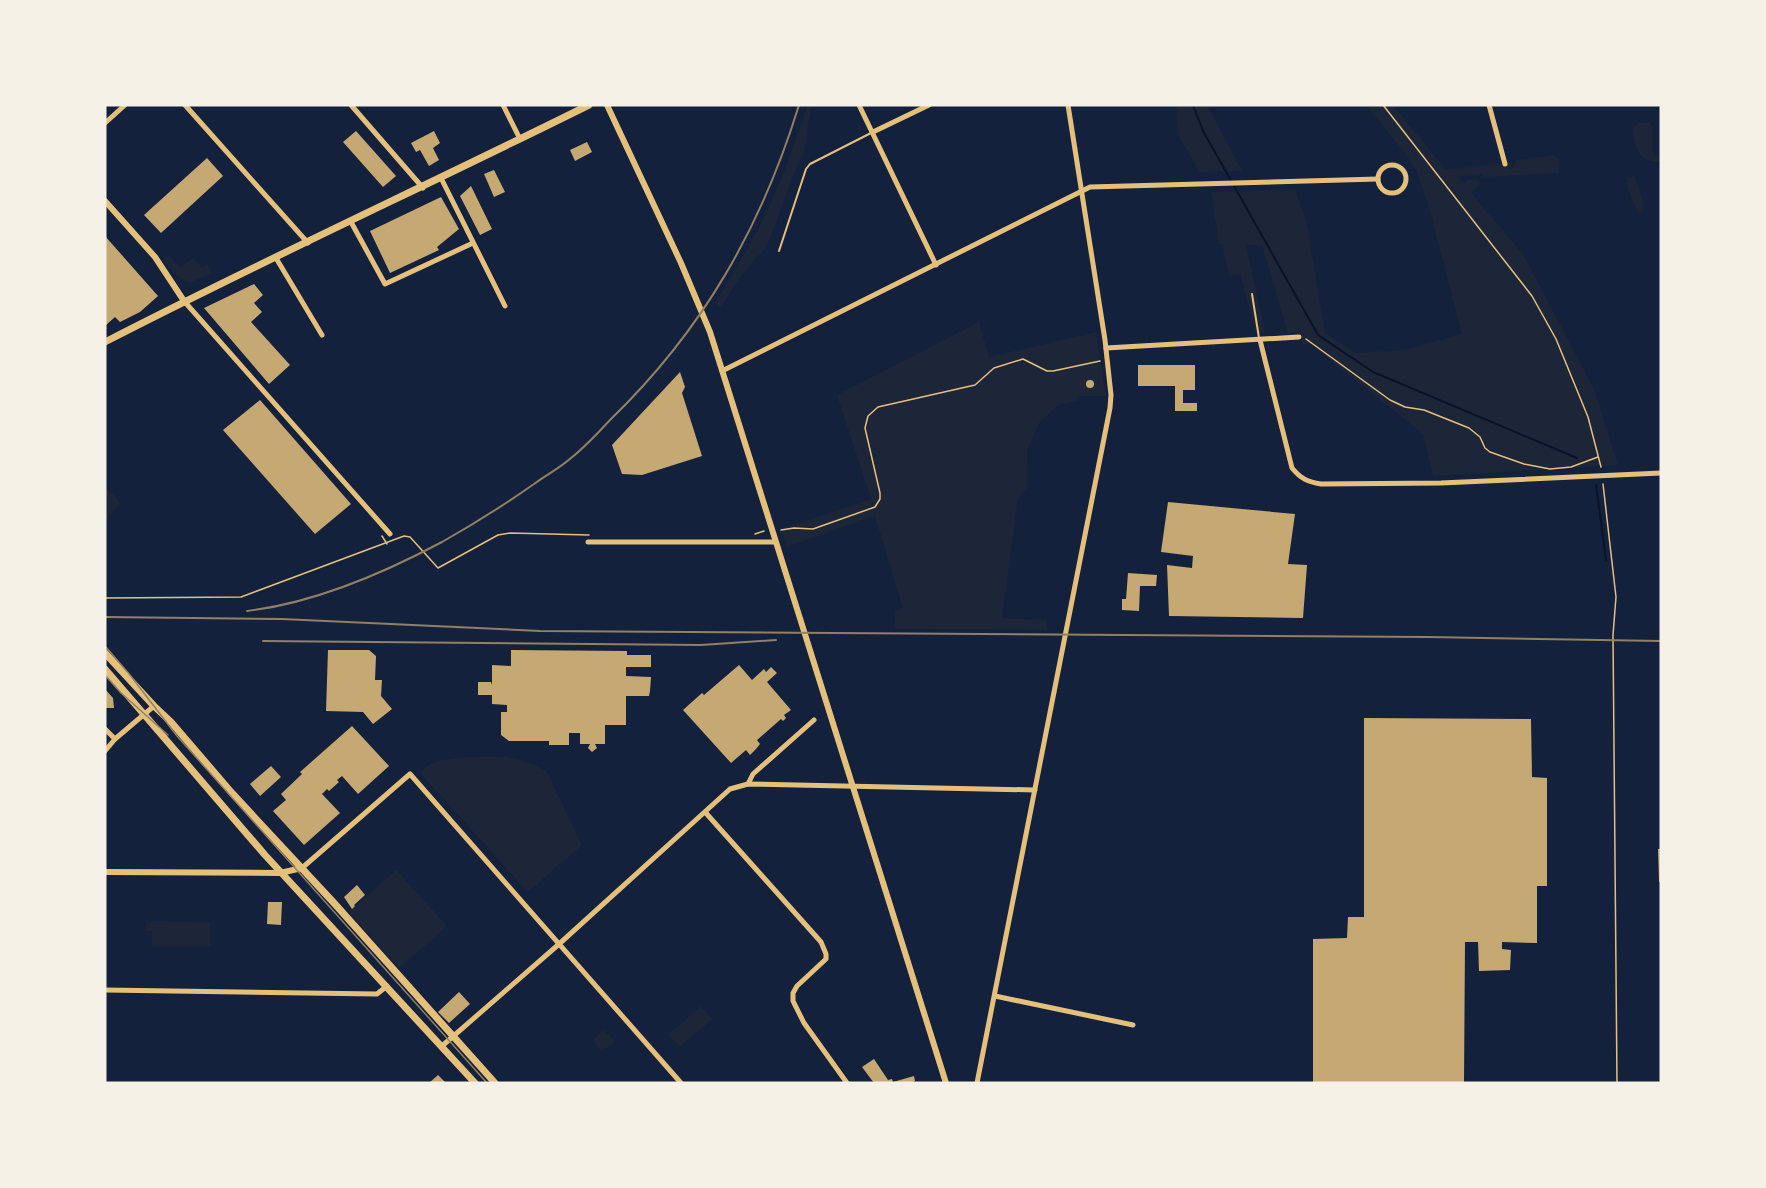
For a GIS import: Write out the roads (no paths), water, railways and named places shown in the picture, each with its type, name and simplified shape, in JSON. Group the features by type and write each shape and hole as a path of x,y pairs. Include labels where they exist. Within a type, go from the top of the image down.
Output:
{"main road":[{"path":"105,342 184,301 423,188 589,105"},
{"path":"105,653 171,722 495,1083"},
{"path":"105,669 280,873 475,1083"}],"street":[{"path":"105,123 125,105"},
{"path":"185,105 308,243"},
{"path":"351,105 423,188"},
{"path":"503,105 520,139"},
{"path":"607,105 699,303 946,1083"},
{"path":"859,105 936,265"},
{"path":"873,132 929,105"},
{"path":"977,1083 1110,408 1111,395 1106,348 1068,105"},
{"path":"1489,105 1505,164"},
{"path":"1393,165 1402,169 1405,178 1403,187 1391,193 1382,189 1378,179 1384,167 1393,165"},
{"path":"441,178 505,306"},
{"path":"722,371 1090,187 1378,179"},
{"path":"105,201 155,257 184,301 390,534"},
{"path":"351,222 385,284 473,243"},
{"path":"276,258 322,334"},
{"path":"1106,348 1299,337"},
{"path":"1260,340 1292,468 1299,477 1307,482 1321,484 1441,483 1661,473"},
{"path":"588,542 775,542"},
{"path":"105,751 115,739 154,706"},
{"path":"748,784 753,774 814,720"},
{"path":"105,729 115,739"},
{"path":"105,872 280,873 302,868 410,774 681,1083"},
{"path":"442,1046 558,945 730,789 748,784 1035,790"},
{"path":"705,812 821,942 826,959 797,986 793,1001 804,1023 847,1083"},
{"path":"105,990 377,994 387,986"},
{"path":"995,996 1133,1025"}],"lane":[{"path":"779,251 806,169 810,164 873,132"},
{"path":"1252,294 1260,340"}],"waterway":[{"path":"1193,105 1203,131 1318,335 1373,372 1577,458"},
{"path":"1596,485 1606,560"}],"tram line":[{"path":"105,646 177,736 487,1083"},
{"path":"105,675 121,693 168,735"}],"railway":[{"path":"247,611 323,594 396,565 442,542 489,514 562,465 581,449 643,386 701,313 725,275 767,193 799,105"},
{"path":"105,617 282,619 540,631 1428,637 1661,641"},
{"path":"263,641 701,645 776,640"}]}
